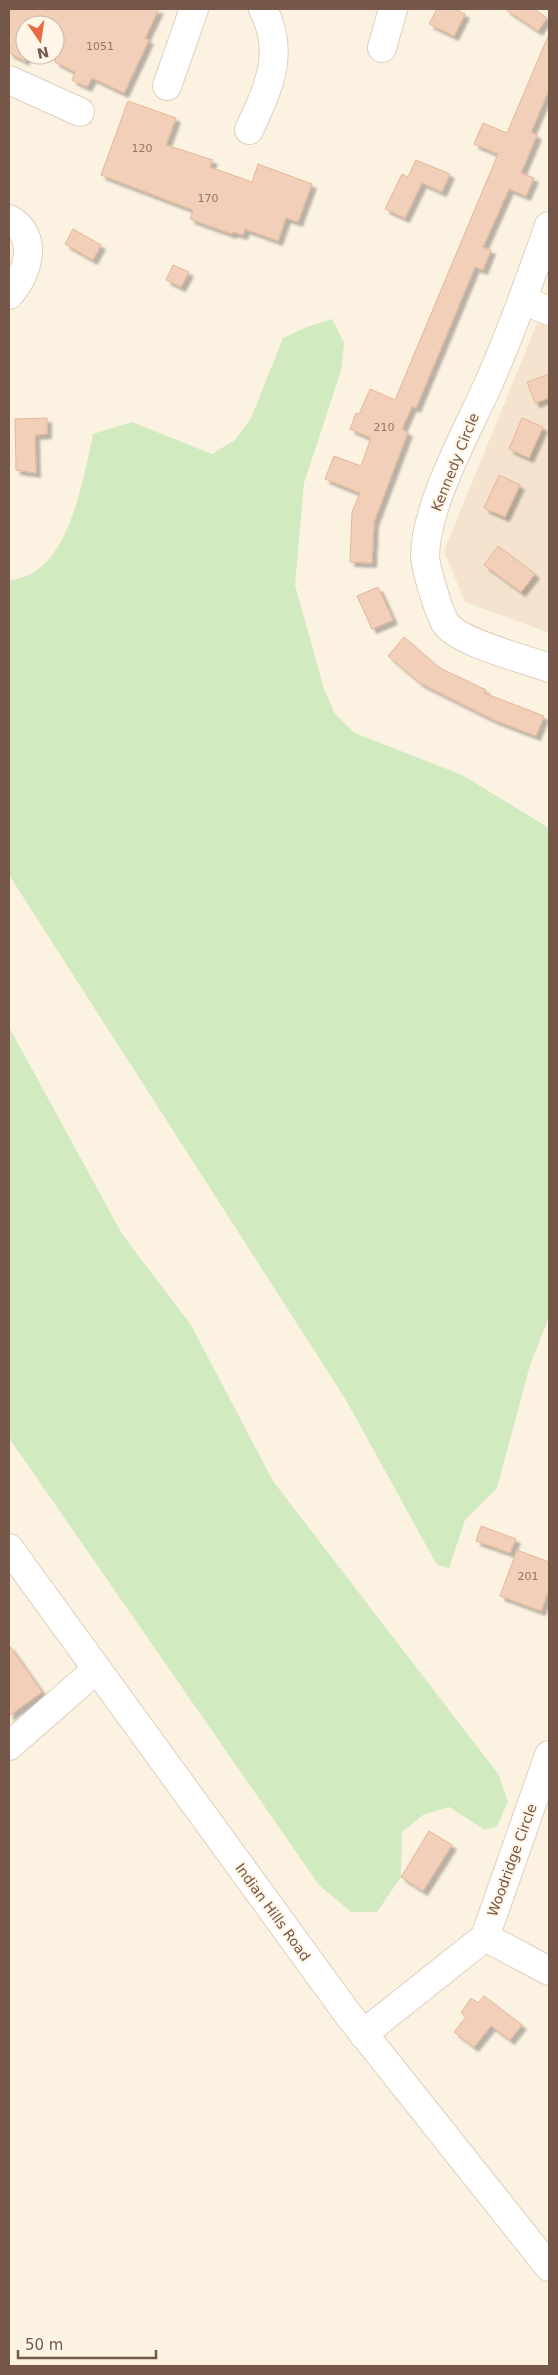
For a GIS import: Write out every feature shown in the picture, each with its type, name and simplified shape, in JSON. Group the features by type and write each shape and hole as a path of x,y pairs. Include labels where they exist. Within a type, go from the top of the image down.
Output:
{"street":[{"path":"167,86 194,9"},
{"path":"249,130 271,83 274,52 271,27 263,9"},
{"path":"382,48 393,9"},
{"path":"9,80 80,112"},
{"path":"9,219 16,223 26,238 30,252 20,281 9,295"},
{"name":"Kennedy Circle","path":"549,226 523,300 448,473 430,524 425,556 436,600 446,624 465,638 549,668"},
{"path":"523,300 549,311"},
{"name":"Indian Hills Road","path":"9,1548 364,2034 549,2267"},
{"path":"9,1746 97,1669"},
{"name":"Woodridge Circle","path":"484,1937 549,1756"},
{"path":"364,2034 484,1937 549,1971"}],"shaded area":[{"path":"549,294 549,633 465,602 444,551"}],"green space":[{"path":"332,319 344,343 341,371 304,483 295,585 324,689 335,714 355,733 462,775 549,828 549,1317 530,1365 497,1488 465,1520 449,1568 437,1565 346,1400 9,875 9,580 29,575 46,563 59,545 78,500 93,434 132,422 212,454 235,440 251,418 283,338 307,327"},
{"path":"9,1027 122,1234 191,1325 273,1481 499,1775 508,1802 497,1826 485,1830 449,1807 423,1815 402,1832 401,1877 377,1912 351,1912 319,1885 9,1438"}],"building":[{"path":"9,9 159,9 145,38 149,40 124,93 92,78 87,87 72,80 75,72 61,65 65,65 65,15 15,15 15,56 9,53"},
{"path":"437,9 455,9 465,14 454,36 429,24"},
{"path":"505,9 534,9 547,18 538,31"},
{"path":"549,34 549,90 531,132 537,135 521,173 534,178 526,196 509,189 483,247 491,250 483,270 475,267 416,408 412,406 402,429 408,432 374,522 372,563 350,562 352,512 360,493 325,479 334,456 361,466 371,438 350,429 356,413 359,414 370,389 395,400 498,154 474,144 483,123 507,133"},
{"path":"128,101 176,118 166,145 213,160 210,167 252,182 258,164 312,184 298,222 286,218 278,241 245,229 243,235 233,232 232,234 190,219 193,210 101,175"},
{"path":"416,160 450,174 442,192 422,183 405,218 385,209 402,174 408,177"},
{"path":"73,229 101,245 93,260 65,244"},
{"path":"173,265 189,272 181,287 166,280"},
{"path":"549,374 549,398 535,403 527,382"},
{"path":"47,418 47,434 35,435 36,473 16,470 15,419"},
{"path":"522,418 543,427 529,458 509,449"},
{"path":"499,475 520,485 505,517 484,508"},
{"path":"498,546 535,574 521,592 484,565"},
{"path":"378,587 393,620 372,629 357,596"},
{"path":"404,637 438,667 486,690 484,693 544,716 536,736 494,720 420,683 388,656"},
{"path":"481,1526 516,1539 510,1553 476,1541"},
{"path":"517,1550 549,1562 549,1590 541,1611 500,1596"},
{"path":"9,1645 42,1692 9,1716"},
{"path":"429,1831 452,1845 423,1891 401,1877"},
{"path":"484,1996 522,2025 510,2040 491,2026 474,2047 454,2032 466,2017 461,2013 471,1998 478,2003"}]}
